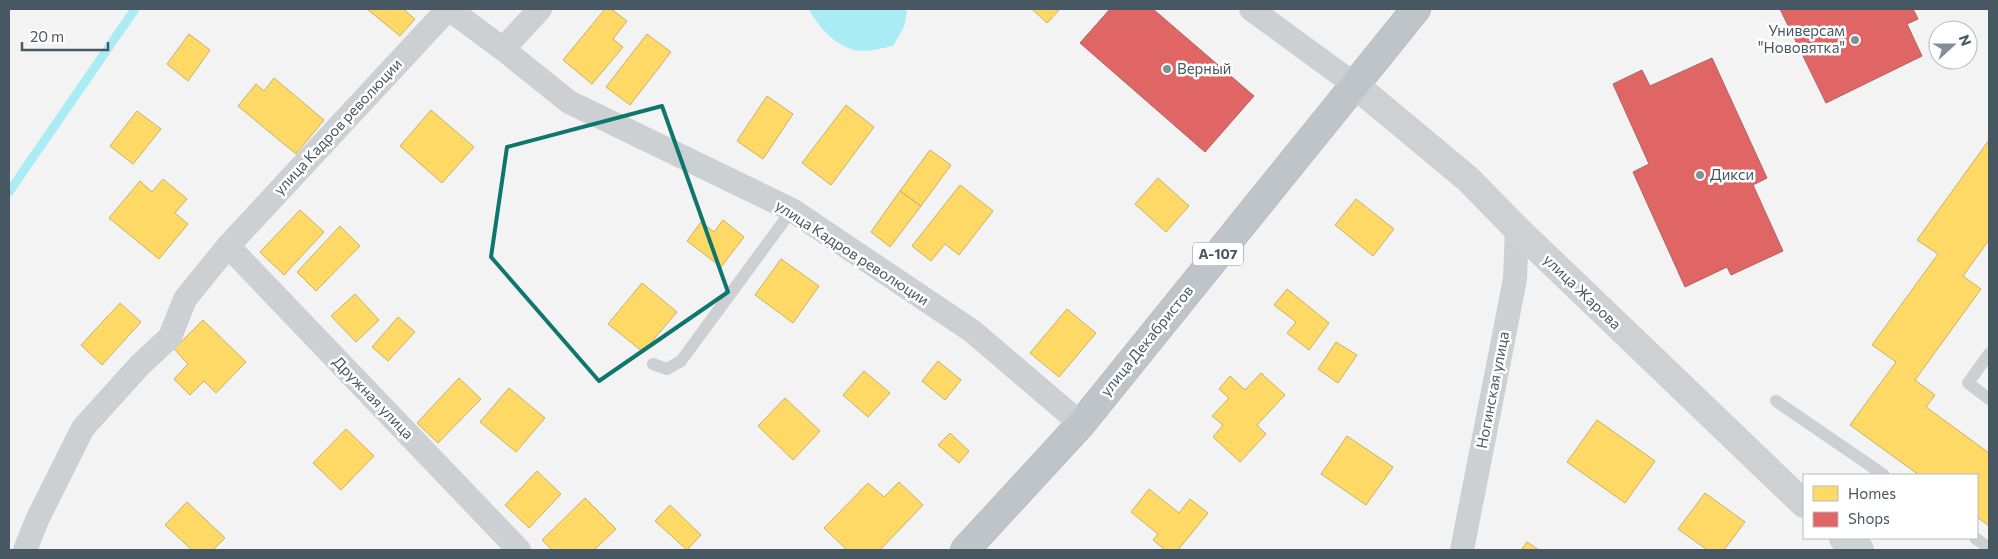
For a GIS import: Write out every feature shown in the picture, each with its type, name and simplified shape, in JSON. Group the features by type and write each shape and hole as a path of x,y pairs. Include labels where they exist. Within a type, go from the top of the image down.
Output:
{"highway":[{"name":"улица Декабристов","path":"965,550 1081,424 1416,9"}],"street":[{"name":"улица Кадров революции","path":"25,550 37,520 82,428 140,364 170,337 185,299 228,246 448,9 503,49 569,102 792,210 972,331 1081,424"},
{"path":"503,49 540,9"},
{"path":"1250,9 1355,85"},
{"name":"улица Жарова","path":"1355,85 1468,179 1517,229 1803,503"},
{"name":"Ногинская улица","path":"1462,550 1515,279 1517,229"},
{"name":"Дружная улица","path":"228,246 519,550"},
{"path":"1844,539 1860,550"}],"lane":[{"path":"653,364 667,369 681,361 792,210"},
{"path":"1989,354 1968,383 1989,399"},
{"path":"1776,401 1883,474"},
{"path":"1976,539 1989,548"}],"highlighted area":[{"path":"662,106 728,292 599,381 491,257 507,147"}],"water":[{"path":"809,9 905,9 907,12 904,27 893,46 862,51 837,42 818,23"}],"building: Homes":[{"path":"367,9 403,9 415,19 400,36"},
{"path":"605,9 611,9 627,21 613,39 623,47 592,84 563,60"},
{"path":"1032,9 1060,9 1047,23"},
{"path":"189,34 210,50 188,81 167,64"},
{"path":"647,34 671,52 630,105 606,87"},
{"path":"274,78 324,120 296,154 238,106 256,84 264,91"},
{"path":"767,96 793,114 763,159 737,141"},
{"path":"846,105 874,127 831,185 802,163"},
{"path":"431,110 474,147 442,183 400,146"},
{"path":"137,111 161,129 133,164 110,146"},
{"path":"1989,140 1989,240 1963,276 1981,289 1915,380 1935,395 1926,407 1989,453 1989,526 1978,518 1978,474 1918,474 1850,425 1896,362 1872,345 1938,254 1917,240"},
{"path":"930,150 951,165 921,206 900,191"},
{"path":"1158,178 1189,206 1166,232 1135,204"},
{"path":"163,179 187,199 175,213 188,224 159,259 109,218 140,181 152,192"},
{"path":"960,185 993,211 959,255 945,244 931,261 912,246"},
{"path":"900,191 921,206 890,247 871,232"},
{"path":"1356,199 1394,229 1373,256 1335,225"},
{"path":"300,210 324,232 284,275 260,252"},
{"path":"723,220 744,237 721,267 687,241 701,222 714,232"},
{"path":"340,226 360,246 316,291 297,272"},
{"path":"781,259 819,286 793,323 755,295"},
{"path":"642,283 677,312 643,352 608,324"},
{"path":"1287,289 1329,323 1309,350 1287,333 1296,322 1274,305"},
{"path":"355,294 379,320 356,342 331,316"},
{"path":"120,303 141,322 102,365 81,345"},
{"path":"1067,309 1096,333 1059,377 1030,353"},
{"path":"398,317 415,332 388,361 372,347"},
{"path":"203,320 246,362 216,393 204,381 190,395 174,379 188,364 174,349"},
{"path":"1336,342 1357,355 1338,383 1318,369"},
{"path":"938,361 961,380 945,400 922,381"},
{"path":"864,371 890,393 868,417 843,395"},
{"path":"1261,373 1285,395 1257,425 1266,434 1240,462 1213,437 1223,425 1212,416 1229,398 1219,389 1230,376 1245,390"},
{"path":"459,378 481,399 438,443 417,423"},
{"path":"509,388 545,418 516,452 480,422"},
{"path":"785,398 820,431 793,460 758,426"},
{"path":"1597,420 1655,461 1625,503 1567,462"},
{"path":"346,429 374,456 341,490 313,463"},
{"path":"950,433 969,451 959,463 938,445"},
{"path":"1347,436 1393,467 1366,505 1321,474"},
{"path":"537,471 561,494 529,528 505,505"},
{"path":"899,482 923,505 880,550 847,550 824,528 868,483 884,497"},
{"path":"1149,489 1179,513 1190,499 1208,513 1178,550 1165,550 1153,540 1158,534 1131,512"},
{"path":"1705,493 1745,522 1724,550 1704,550 1706,549 1678,529"},
{"path":"585,498 616,529 594,550 552,550 542,540"},
{"path":"187,502 225,538 213,550 192,550 165,525"},
{"path":"670,505 701,535 687,550 655,521"},
{"path":"1527,542 1539,550 1521,550"}],"building: Shops":[{"name":"Верный","path":"1110,9 1153,9 1254,96 1205,152 1080,43"},
{"name":"Универсам \"Нововятка\"","path":"1780,9 1913,9 1918,19 1907,24 1922,56 1826,103"},
{"name":"Дикси","path":"1712,58 1767,178 1753,185 1783,251 1731,275 1727,267 1685,287 1633,172 1649,164 1613,84 1642,70 1650,86"}],"waterway":[{"path":"9,192 135,9"}],"place":[{"name":"Универсам \"Нововятка\"","path":"1855,40"},
{"name":"Верный","path":"1167,69"},
{"name":"Дикси","path":"1700,175"}]}
